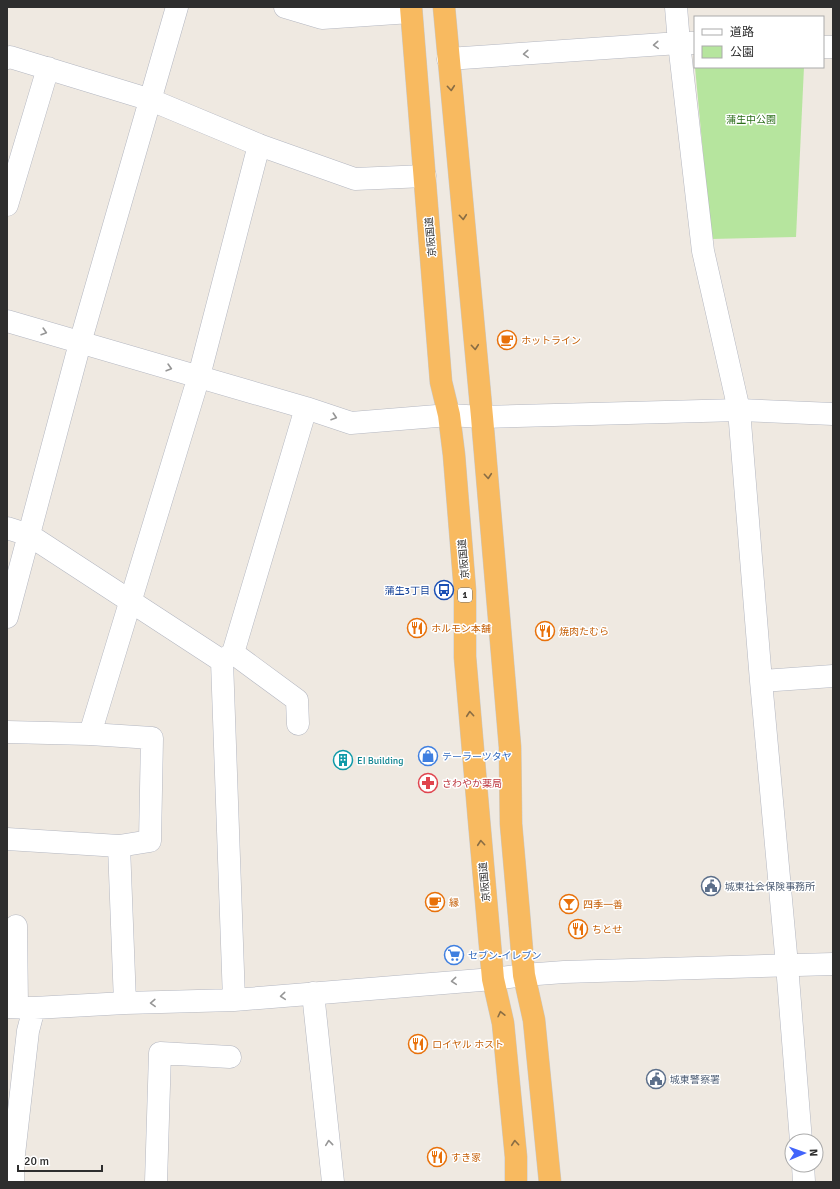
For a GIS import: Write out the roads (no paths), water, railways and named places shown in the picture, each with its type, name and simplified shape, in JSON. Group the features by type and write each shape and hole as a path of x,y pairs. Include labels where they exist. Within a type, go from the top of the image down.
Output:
{"highway":[{"path":"444,7 482,417 510,746 511,824 524,975 534,1020 550,1182"},
{"name":"京阪国道","path":"411,10 441,382 449,416 454,455 465,591 465,657 493,978 503,1024 516,1156 516,1182"}],"street":[{"path":"7,617 80,343 177,7"},
{"path":"285,7 322,18 411,10"},
{"path":"676,7 687,43 703,251 738,410 800,1133"},
{"path":"448,60 687,43"},
{"path":"7,58 10,57 48,68 151,100 259,145 355,179 425,176"},
{"path":"7,205 48,68"},
{"path":"90,734 198,376 259,145"},
{"path":"7,321 306,408 351,423 449,416 482,417 738,410 833,414"},
{"path":"234,1000 228,657 306,408"},
{"path":"7,528 29,535 130,601 228,657 297,700 298,724"},
{"path":"761,681 833,676"},
{"path":"7,732 90,734 152,738 150,841 119,846 7,839"},
{"path":"119,846 125,1003"},
{"path":"11,1169 28,1031 19,1007 16,926"},
{"path":"19,1007 234,1000 572,972 833,964"},
{"path":"313,993 333,1182"},
{"path":"156,1182 160,1053 230,1057"}],"place":[{"name":"ホットライン","path":"507,340"},
{"name":"蒲生3丁目","path":"444,590"},
{"name":"ホルモン本舗","path":"417,628"},
{"name":"焼肉たむら","path":"545,631"},
{"name":"テーラーツタヤ","path":"428,756"},
{"name":"EI Building","path":"343,760"},
{"name":"さわやか薬局","path":"428,783"},
{"name":"城東社会保険事務所","path":"711,886"},
{"name":"縁","path":"435,902"},
{"name":"四季一善","path":"569,904"},
{"name":"ちとせ","path":"578,929"},
{"name":"セブン-イレブン","path":"454,955"},
{"name":"ロイヤル ホスト","path":"418,1044"},
{"name":"城東警察署","path":"656,1079"},
{"name":"すき家","path":"437,1157"}],"park label":[{"name":"蒲生中公園","path":"751,119"}]}
